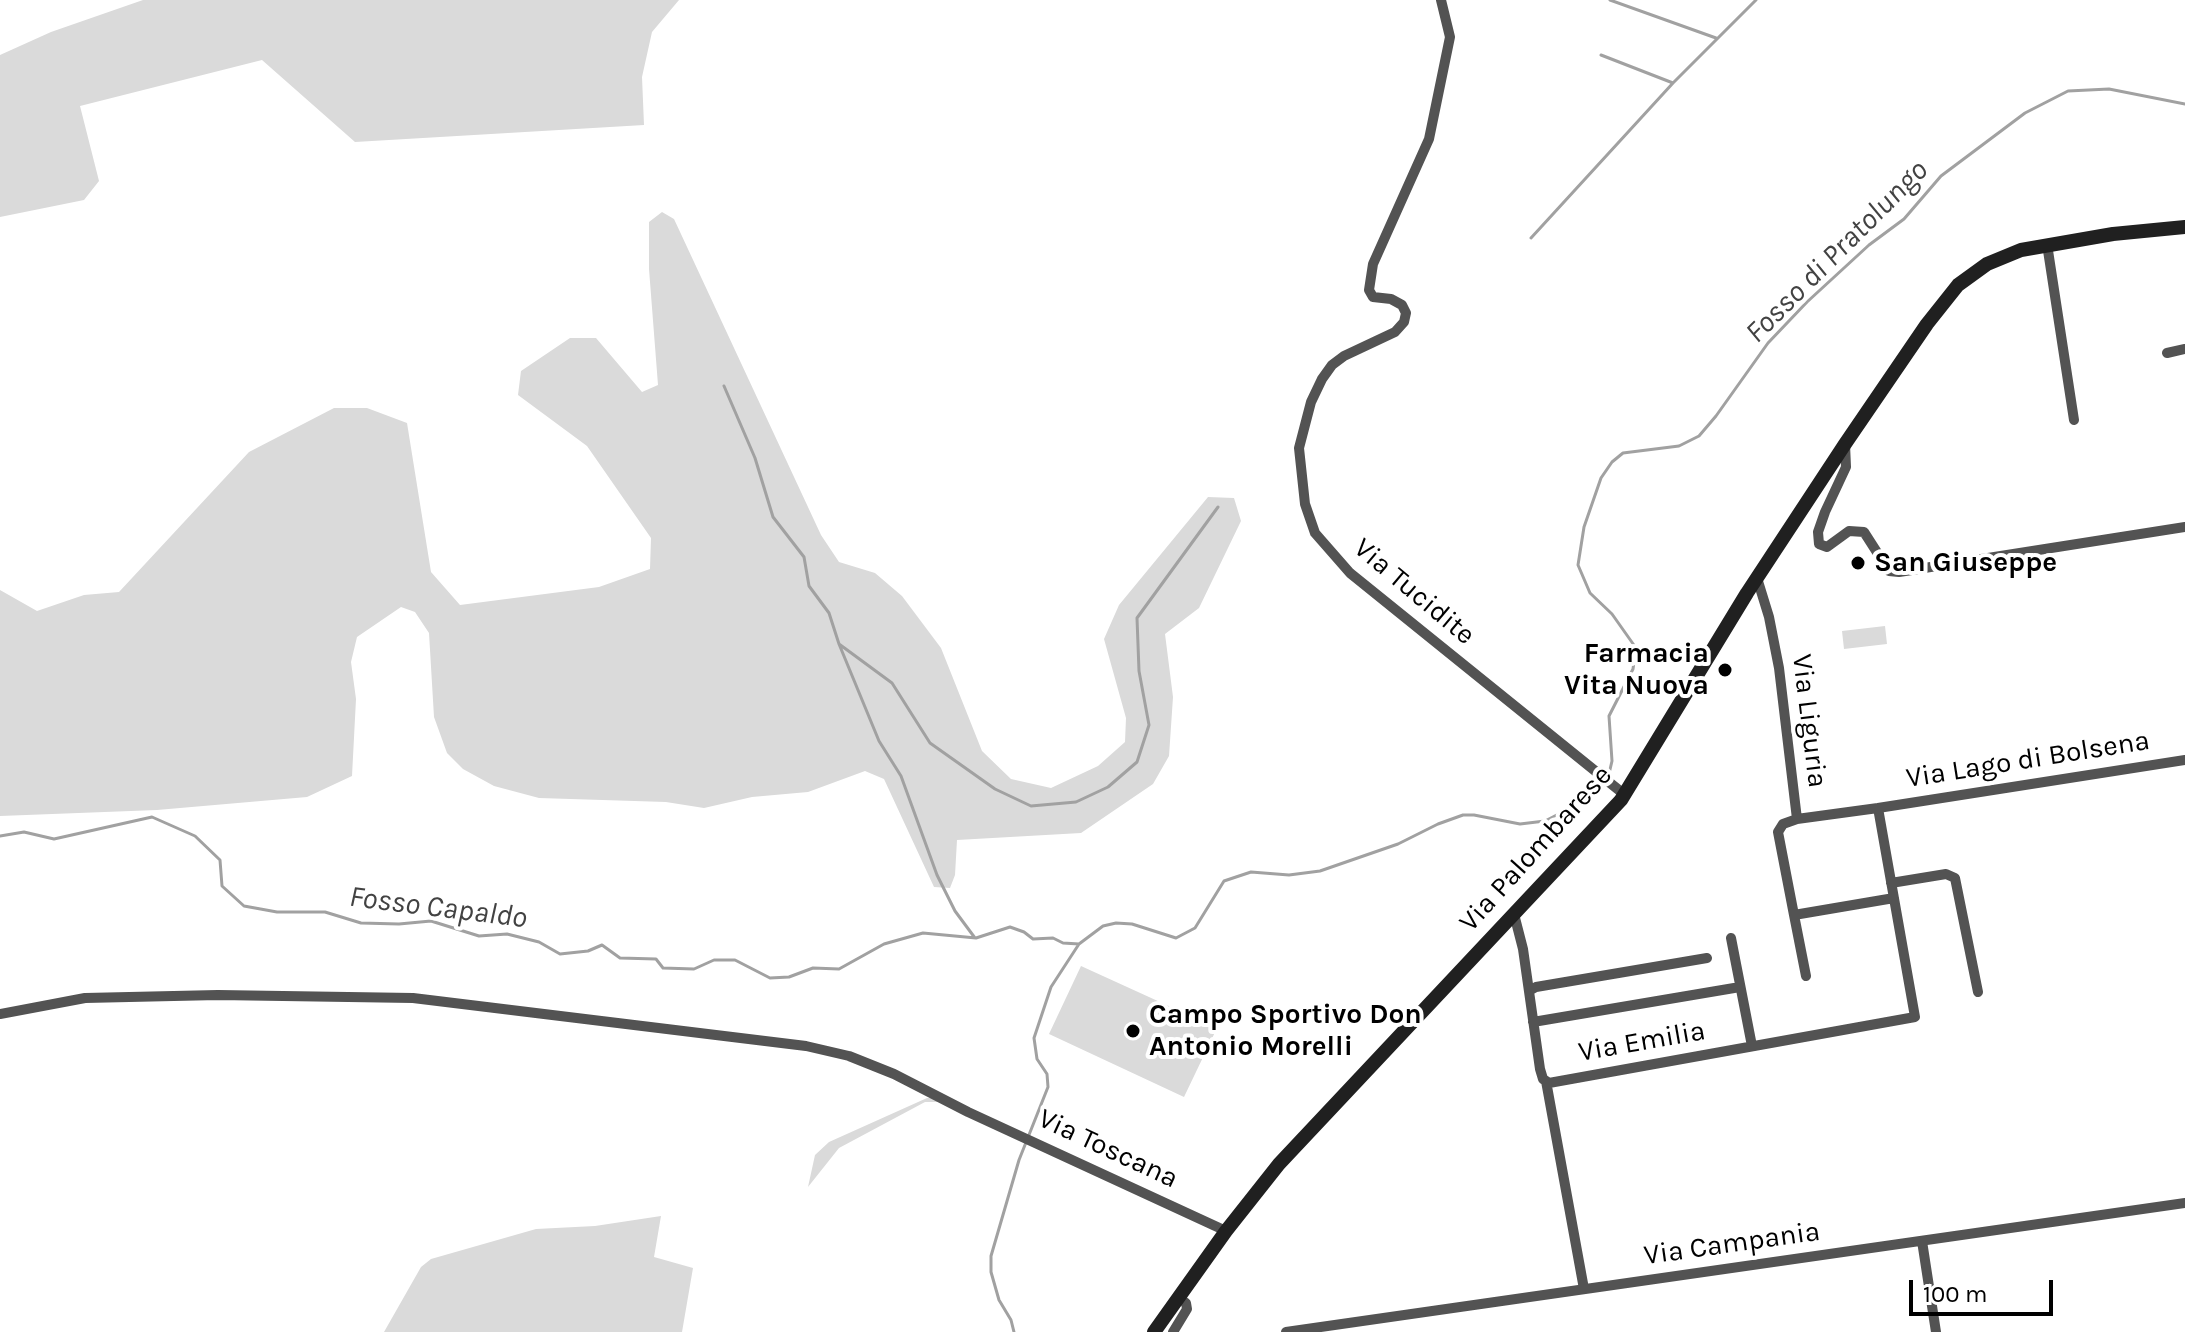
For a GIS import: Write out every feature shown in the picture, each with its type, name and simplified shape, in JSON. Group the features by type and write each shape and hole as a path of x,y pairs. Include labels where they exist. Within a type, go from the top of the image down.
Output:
{"main road":[{"name":"Via Palombarese","path":"1154,1332 1226,1231 1293,1149 1514,914 1619,791 1845,444 1927,324 1963,281 2000,257 2047,244 2185,227"}],"street":[{"name":"Via Tucidite","path":"1441,0 1450,37 1429,139 1373,264 1369,290 1373,297 1391,299 1402,305 1406,313 1404,322 1395,332 1344,356 1332,365 1322,379 1311,402 1299,448 1305,504 1315,533 1350,573 1619,791"},
{"path":"2047,244 2074,420"},
{"path":"2167,353 2185,349"},
{"path":"1845,444 1848,454 1846,467 1825,512 1818,535 1819,544 1827,547 1849,531 1864,532 1889,571 1899,572 2185,527"},
{"name":"Via Liguria","path":"1757,578 1776,647 1797,819 1878,808"},
{"name":"Via Lago di Bolsena","path":"1878,808 2185,760"},
{"path":"1794,915 1894,898 1878,808"},
{"path":"1797,819 1783,824 1778,832 1806,976"},
{"path":"1891,883 1946,874 1955,878 1978,992"},
{"name":"Via Emilia","path":"1514,914 1540,1069 1546,1081 1553,1083 1915,1017 1894,898"},
{"path":"1731,938 1752,1046"},
{"path":"1529,991 1536,987 1707,958"},
{"path":"1533,1022 1740,987"},
{"name":"Via Toscana","path":"0,1014 85,998 218,995 413,998 820,1049 849,1056 894,1074 968,1112 1226,1231"},
{"path":"1546,1081 1584,1289"},
{"name":"Via Campania","path":"1286,1332 2185,1203"},
{"path":"1922,1241 1936,1332"},
{"path":"1173,1332 1187,1309 1186,1303 1179,1298"}],"shaded area":[{"path":"143,0 679,0 652,32 642,77 644,125 355,142 262,60 80,106 99,181 84,200 0,217 0,55 51,32"},
{"path":"662,212 674,219 821,535 839,562 875,573 902,596 941,648 982,751 1011,779 1051,788 1098,766 1125,742 1126,718 1104,639 1119,605 1208,497 1234,498 1241,521 1199,608 1165,634 1173,697 1169,756 1153,784 1081,833 957,840 955,875 950,888 934,887 884,779 865,771 808,792 752,797 704,808 666,802 539,798 494,786 463,769 447,753 434,717 429,633 415,612 401,607 357,637 351,662 356,699 352,776 307,797 157,810 0,816 0,590 37,611 84,595 119,592 249,452 334,408 367,408 407,423 431,572 460,605 599,587 650,569 651,538 587,446 518,395 521,371 570,338 596,338 642,392 658,385 649,269 649,222"},
{"path":"1885,626 1887,644 1844,649 1842,631"},
{"name":"Campo Sportivo Don Antonio Morelli","path":"1081,966 1217,1028 1184,1097 1049,1034"},
{"path":"927,1098 938,1102 925,1102 839,1148 808,1187 815,1155 829,1142"},
{"path":"661,1216 654,1257 693,1268 682,1332 384,1332 421,1267 431,1259 536,1229 595,1226"}],"waterway":[{"path":"1610,0 1716,38"},
{"path":"1672,84 1756,0"},
{"path":"1531,238 1673,83 1601,55"},
{"name":"Fosso di Pratolungo","path":"1608,778 1612,761 1609,716 1633,669 1636,648 1612,614 1590,593 1578,565 1584,527 1601,478 1612,462 1623,453 1679,446 1699,436 1768,343 1807,302 1869,245 1904,219 1941,176 2025,113 2068,91 2109,89 2185,104"},
{"path":"724,386 755,458 773,517 804,557 809,586 829,613 879,741 901,776 937,875 955,911 975,938"},
{"path":"839,644 892,683 930,743 995,789 1031,806 1076,802 1108,787 1137,762 1149,725 1139,671 1137,618 1218,507"},
{"name":"Fosso di Pratolungo","path":"1014,1332 999,1300 991,1272 991,1256 1019,1160 1048,1087 1047,1074 1037,1059 1034,1038 1051,987 1079,944 1103,926 1116,923 1132,924 1176,938 1195,928 1224,881 1251,872 1289,875 1320,871 1398,844 1463,815 1520,824 1545,821 1592,797 1605,784"},
{"name":"Fosso Capaldo","path":"0,836 24,832 54,839 152,817 195,836 220,860 222,886 244,906 277,912 325,912 361,923 431,921 479,936 507,934 539,942 560,954 588,951 602,945 620,958 656,959 663,968 694,969 714,960 735,960 770,978 789,977 813,968 839,969 884,944 923,933 976,938 1010,927 1033,939 1053,938 1063,943 1079,944"}],"place":[{"name":"San Giuseppe","path":"1858,563"},
{"name":"Farmacia Vita Nuova","path":"1725,670"},
{"name":"Campo Sportivo Don Antonio Morelli","path":"1133,1031"}]}
